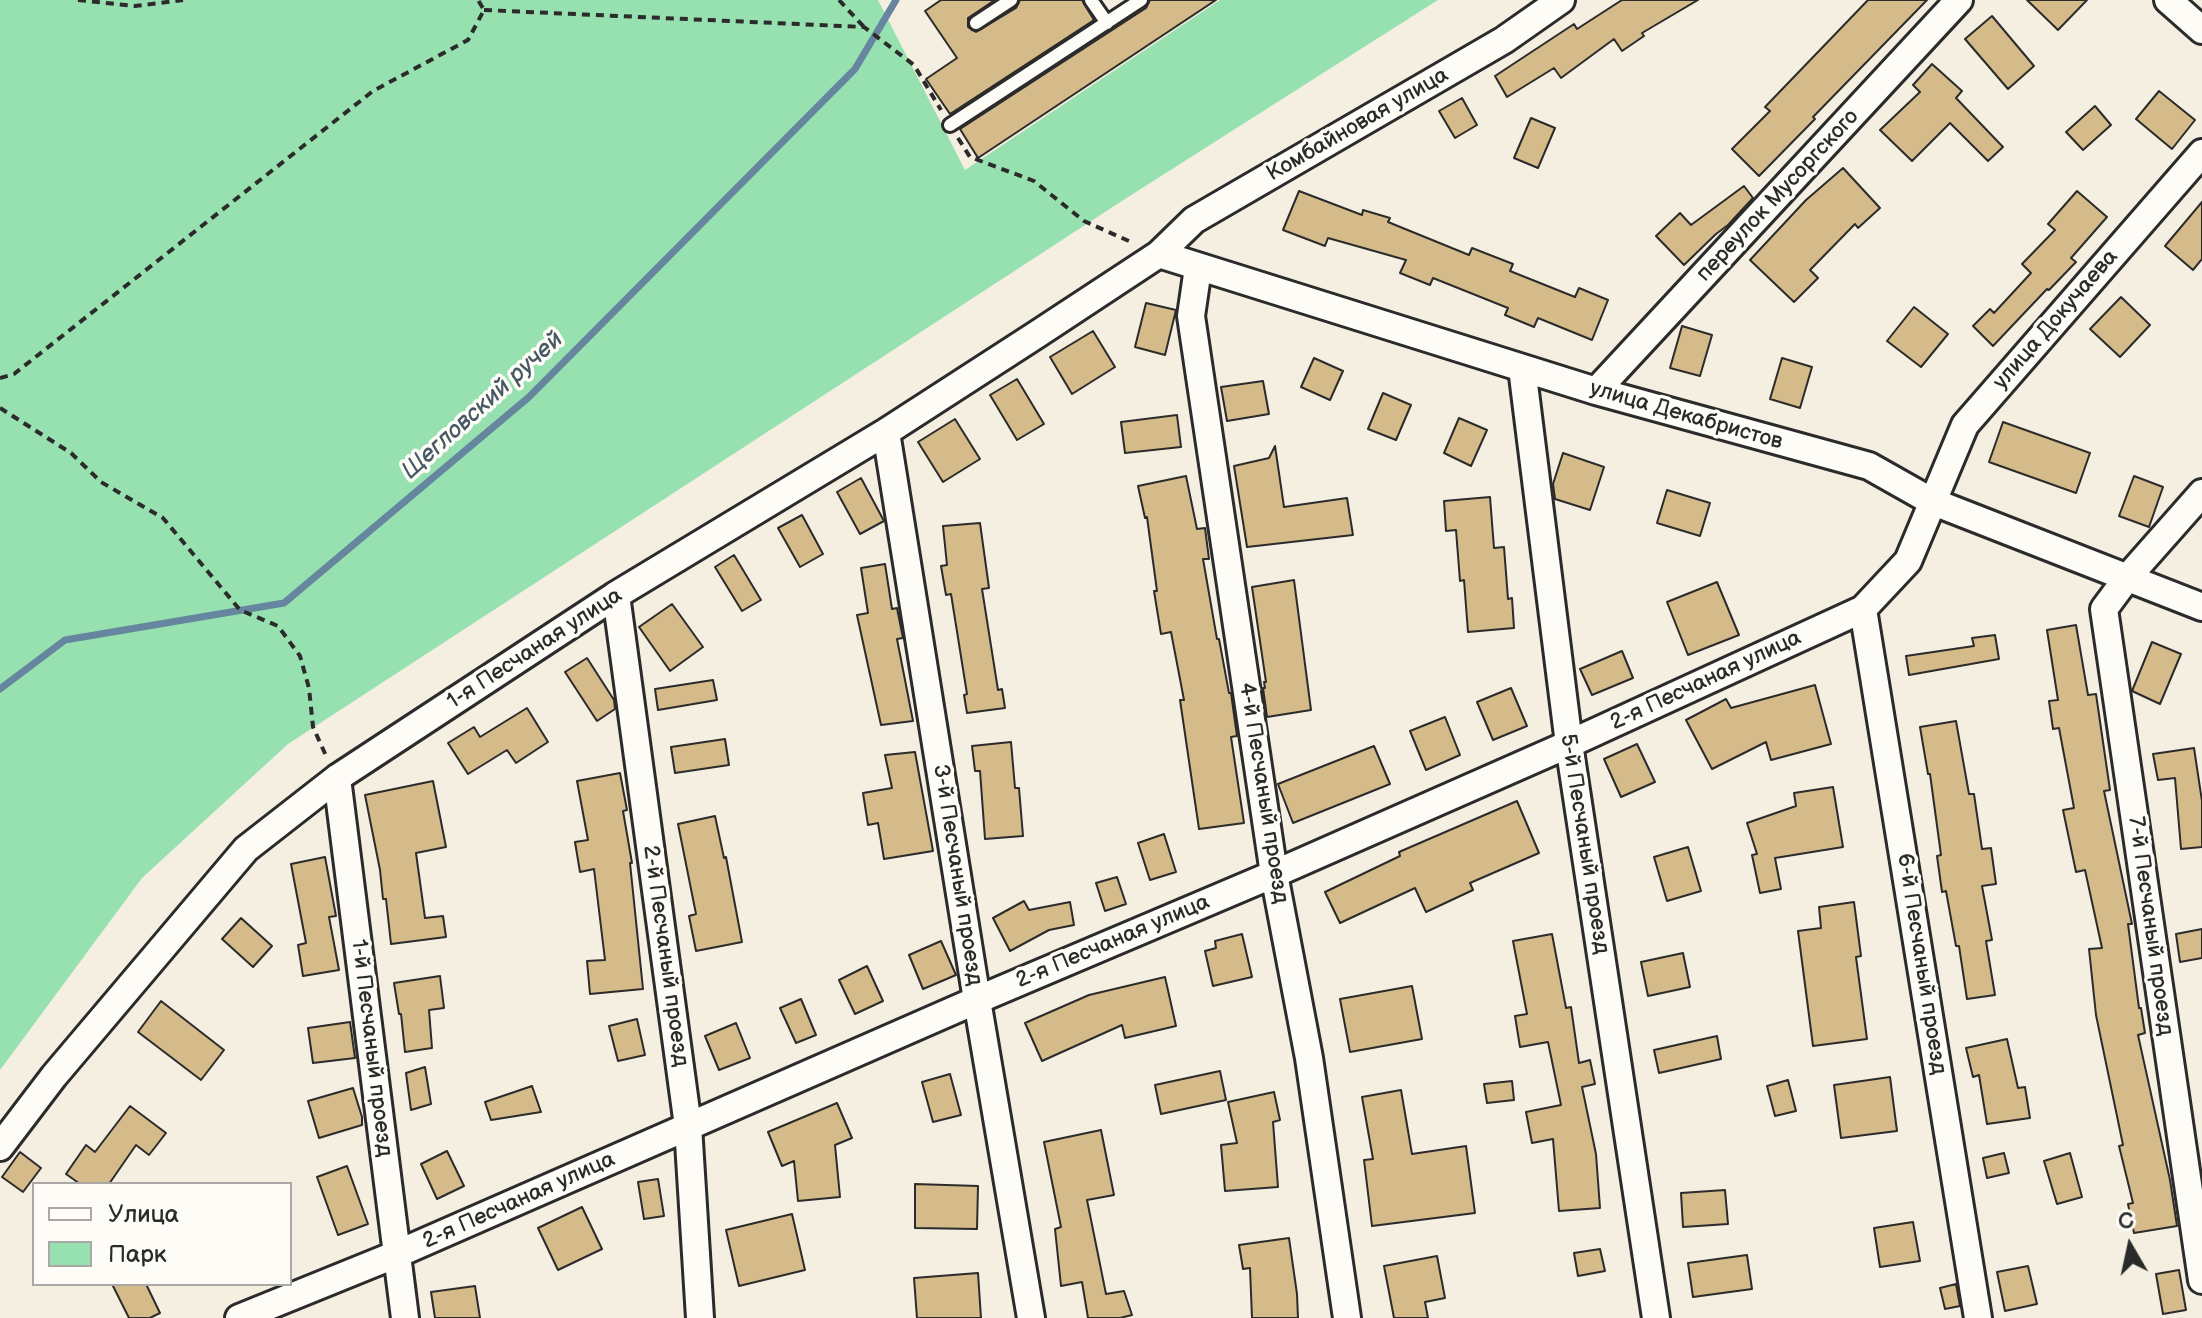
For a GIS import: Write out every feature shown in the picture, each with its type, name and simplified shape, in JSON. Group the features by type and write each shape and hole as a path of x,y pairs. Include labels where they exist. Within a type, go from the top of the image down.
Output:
{"street":[{"name":"Комбайновая улица","path":"1159,254 1194,220 1504,40 1561,0"},
{"name":"переулок Мусоргского","path":"1596,391 1959,0"},
{"path":"2168,0 2202,30"},
{"name":"улица Докучаева","path":"1931,501 1965,425 2202,153"},
{"name":"улица Декабристов","path":"1159,254 1596,391 1869,466 1931,501 2202,607"},
{"name":"1-я Песчаная улица","path":"0,1147 54,1076 246,849 337,778 616,595 886,432 1159,254"},
{"name":"4-й Песчаный проезд","path":"1198,268 1191,316 1274,874 1309,1058 1347,1318"},
{"name":"5-й Песчаный проезд","path":"1522,368 1569,744 1656,1318"},
{"name":"3-й Песчаный проезд","path":"886,432 1031,1318"},
{"name":"7-й Песчаный проезд","path":"2202,493 2127,578 2104,609 2202,1280"},
{"name":"2-я Песчаная улица","path":"239,1318 397,1254 977,1000 1274,874 1569,744 1863,609 1908,561 1931,501"},
{"name":"2-й Песчаный проезд","path":"616,595 688,1126 700,1318"},
{"name":"6-й Песчаный проезд","path":"1863,609 1978,1318"},
{"name":"1-й Песчаный проезд","path":"337,778 405,1318"}],"lane":[{"path":"976,23 1011,0"},
{"path":"1091,0 1107,23"},
{"path":"950,125 1141,0"}],"path":[{"path":"78,0 135,6 183,0"},
{"path":"478,0 484,10"},
{"path":"839,0 865,28 914,65 970,157 1034,181 1084,221 1159,254"},
{"path":"484,10 865,28"},
{"path":"0,378 14,374 373,91 468,40 484,10"},
{"path":"0,408 71,453 101,482 163,518 240,610 278,626 300,656 309,688 313,727 337,778"}],"green space":[{"path":"0,0 878,0 965,170 1220,0 1438,0 1125,199 288,744 142,878 0,1070"}],"building":[{"path":"941,0 995,0 968,18 968,27 976,32 1016,8 1020,0 1082,0 1094,20 950,114 926,79 957,58 925,11"},
{"path":"1150,0 1216,0 978,158 960,129 1146,8"},
{"path":"1622,0 1698,0 1642,33 1644,36 1622,51 1614,39 1561,78 1554,68 1507,97 1495,76 1574,24 1577,29"},
{"path":"1868,0 1927,0 1759,176 1732,149 1770,111 1765,107"},
{"path":"2027,0 2087,0 2058,30"},
{"path":"1992,16 2034,66 2008,89 1965,39"},
{"path":"1932,64 1962,91 1956,98 2003,147 1988,161 1950,123 1912,161 1880,130 1920,92 1913,85"},
{"path":"2159,91 2195,120 2172,149 2136,119"},
{"path":"1462,98 1477,125 1455,138 1439,111"},
{"path":"2095,106 2111,125 2083,150 2066,132"},
{"path":"1531,118 1555,128 1538,168 1514,158"},
{"path":"1843,168 1880,208 1858,228 1855,224 1810,270 1818,278 1794,302 1750,260 1806,200"},
{"path":"1744,186 1753,198 1684,265 1656,236 1680,213 1691,225"},
{"path":"1299,191 1362,215 1363,210 1390,218 1388,222 1469,255 1472,248 1513,264 1510,271 1575,297 1579,288 1608,300 1592,340 1538,318 1534,327 1505,315 1508,308 1433,278 1430,285 1400,273 1406,260 1328,238 1325,246 1283,230"},
{"path":"2077,191 2107,217 2071,258 2076,262 1993,346 1973,326 1990,309 1994,313 2031,273 2022,264 2055,230 2048,224"},
{"path":"2202,202 2202,259 2193,270 2165,246"},
{"path":"2121,297 2150,325 2120,357 2090,329"},
{"path":"1146,303 1176,310 1165,355 1135,347"},
{"path":"1914,307 1948,334 1921,367 1887,341"},
{"path":"1682,326 1712,335 1700,376 1670,368"},
{"path":"1093,331 1115,367 1072,394 1050,357"},
{"path":"1314,358 1343,371 1330,400 1301,387"},
{"path":"1782,358 1812,367 1800,408 1770,399"},
{"path":"1017,379 1044,424 1017,440 990,395"},
{"path":"1263,381 1269,414 1227,421 1221,387"},
{"path":"1383,393 1411,405 1396,440 1368,429"},
{"path":"1177,415 1181,447 1125,453 1121,422"},
{"path":"1459,418 1487,430 1471,466 1444,453"},
{"path":"955,419 980,459 943,482 918,442"},
{"path":"2003,422 2090,453 2076,493 1989,462"},
{"path":"1275,446 1284,507 1347,498 1353,535 1247,547 1234,466 1269,458"},
{"path":"1563,453 1604,467 1590,510 1555,499 1553,484"},
{"path":"1186,476 1197,529 1205,528 1209,559 1203,559 1217,639 1231,693 1237,736 1231,737 1244,823 1199,829 1180,700 1184,700 1171,632 1161,634 1147,517 1138,486"},
{"path":"2134,476 2163,487 2149,527 2119,516"},
{"path":"861,478 884,521 860,534 837,492"},
{"path":"1667,490 1710,503 1700,536 1657,523"},
{"path":"1490,497 1494,548 1504,547 1508,599 1512,598 1514,628 1468,632 1456,530 1446,531 1444,501"},
{"path":"802,515 823,554 800,567 778,528"},
{"path":"980,523 989,588 982,589 998,690 1002,689 1005,708 967,713 964,695 967,694 951,594 946,595 941,566 947,565 943,526"},
{"path":"734,555 761,600 742,611 715,567"},
{"path":"885,564 892,609 897,608 903,638 897,639 913,721 881,725 857,615 868,613 861,568"},
{"path":"1294,580 1311,710 1267,717 1263,688 1266,682 1252,587"},
{"path":"1717,582 1739,635 1688,655 1667,602"},
{"path":"672,604 703,647 670,671 639,627"},
{"path":"2076,625 2088,695 2096,694 2110,790 2104,791 2132,924 2128,924 2145,1033 2138,1035 2177,1226 2134,1233 2128,1204 2133,1203 2119,1146 2123,1145 2096,1015 2089,949 2102,948 2085,870 2076,872 2063,810 2074,808 2059,728 2053,729 2049,701 2058,700 2047,630"},
{"path":"1995,635 1999,659 1909,675 1906,656 1974,646 1972,638"},
{"path":"2152,642 2181,654 2160,704 2132,691"},
{"path":"1622,651 1633,678 1592,695 1580,669"},
{"path":"587,658 614,700 615,709 597,721 565,672"},
{"path":"713,680 717,700 658,710 655,689"},
{"path":"1815,685 1831,744 1771,760 1766,742 1712,769 1686,720 1726,699 1731,708"},
{"path":"1511,688 1527,726 1493,740 1477,702"},
{"path":"527,708 548,742 516,763 507,750 468,774 448,743 474,727 480,737"},
{"path":"1445,717 1460,755 1426,770 1410,731"},
{"path":"1956,721 1969,794 1974,794 1982,849 1991,848 1996,884 1982,886 1992,940 1986,941 1995,995 1967,999 1959,946 1956,946 1946,891 1942,892 1937,856 1941,855 1920,727"},
{"path":"725,739 729,765 675,773 671,747"},
{"path":"1011,742 1023,836 985,839 980,771 975,771 972,746"},
{"path":"1637,744 1655,782 1621,797 1604,759"},
{"path":"1374,746 1390,784 1293,823 1278,784"},
{"path":"2194,748 2202,801 2202,847 2181,849 2175,778 2158,780 2153,754"},
{"path":"915,752 933,851 884,859 878,823 868,825 863,793 892,788 885,755"},
{"path":"620,773 627,810 623,811 632,863 643,989 590,994 587,961 605,960 594,869 580,872 575,842 588,840 577,781"},
{"path":"433,781 446,847 416,853 425,918 443,916 446,937 391,944 386,899 383,899 365,795"},
{"path":"1833,787 1843,847 1775,858 1781,889 1760,893 1752,855 1757,854 1747,823 1796,806 1794,793"},
{"path":"1517,801 1539,853 1470,883 1473,890 1426,912 1415,888 1340,923 1325,892 1400,856 1399,852"},
{"path":"715,816 742,942 696,951 689,916 696,914 678,824"},
{"path":"1164,834 1176,872 1150,880 1138,843"},
{"path":"1688,847 1701,891 1667,901 1654,857"},
{"path":"325,857 336,916 329,917 339,970 303,976 298,945 306,943 291,864"},
{"path":"1117,877 1126,904 1105,911 1096,883"},
{"path":"1024,901 1029,910 1070,902 1074,925 1049,930 1010,951 993,918"},
{"path":"1854,902 1861,956 1856,957 1867,1039 1813,1046 1798,931 1821,928 1819,907"},
{"path":"241,918 272,946 253,967 222,939"},
{"path":"2202,929 2202,958 2180,962 2176,934"},
{"path":"1242,934 1252,977 1213,986 1205,951 1216,948 1215,941"},
{"path":"1552,934 1566,1008 1571,1007 1579,1063 1590,1060 1595,1084 1582,1087 1596,1154 1600,1208 1559,1211 1553,1139 1532,1143 1526,1112 1561,1105 1548,1042 1520,1047 1515,1016 1527,1014 1513,941"},
{"path":"941,941 956,975 923,989 909,955"},
{"path":"1683,953 1690,987 1648,996 1641,962"},
{"path":"867,966 883,1001 855,1014 839,980"},
{"path":"440,976 444,1008 429,1010 432,1048 405,1052 394,983"},
{"path":"1165,977 1176,1026 1125,1038 1122,1025 1042,1061 1025,1023 1089,995"},
{"path":"1412,986 1422,1039 1350,1052 1340,999"},
{"path":"801,999 816,1035 796,1043 780,1008"},
{"path":"161,1001 224,1050 201,1080 138,1032"},
{"path":"637,1019 645,1055 618,1061 609,1026"},
{"path":"350,1022 355,1058 313,1063 308,1028"},
{"path":"736,1023 750,1058 719,1070 705,1036"},
{"path":"1717,1036 1721,1059 1659,1073 1654,1050"},
{"path":"2007,1039 2018,1088 2025,1087 2030,1118 1987,1124 1979,1075 1973,1077 1966,1048"},
{"path":"425,1067 431,1104 411,1110 406,1073"},
{"path":"1220,1071 1226,1100 1161,1114 1155,1085"},
{"path":"950,1074 961,1115 933,1122 922,1082"},
{"path":"1890,1077 1897,1131 1841,1138 1834,1085"},
{"path":"1788,1080 1796,1111 1775,1116 1767,1086"},
{"path":"1512,1081 1514,1100 1487,1103 1484,1084"},
{"path":"532,1086 541,1112 491,1120 485,1102"},
{"path":"353,1088 362,1125 319,1138 308,1101"},
{"path":"1401,1090 1412,1154 1466,1146 1475,1213 1372,1226 1364,1160 1373,1159 1362,1097"},
{"path":"1274,1092 1280,1120 1273,1122 1278,1187 1225,1191 1221,1145 1237,1143 1228,1102"},
{"path":"837,1103 852,1138 835,1145 840,1197 798,1201 794,1161 782,1166 768,1132"},
{"path":"130,1106 166,1133 149,1155 136,1145 110,1182 77,1182 66,1174 86,1145 95,1152"},
{"path":"1101,1130 1114,1195 1087,1200 1106,1294 1124,1291 1132,1315 1120,1318 1088,1318 1082,1282 1061,1286 1055,1229 1061,1227 1044,1142"},
{"path":"447,1151 464,1186 437,1199 421,1164"},
{"path":"20,1152 41,1168 23,1192 2,1177"},
{"path":"2004,1153 2009,1173 1987,1178 1983,1158"},
{"path":"2070,1153 2082,1197 2057,1204 2044,1161"},
{"path":"347,1166 368,1224 338,1235 317,1177"},
{"path":"658,1179 664,1216 644,1219 638,1182"},
{"path":"915,1184 978,1186 977,1229 915,1228"},
{"path":"1725,1190 1728,1224 1683,1227 1681,1193"},
{"path":"582,1207 602,1249 558,1270 538,1228"},
{"path":"792,1214 805,1270 739,1286 726,1230"},
{"path":"1913,1222 1920,1261 1880,1267 1874,1228"},
{"path":"1289,1238 1298,1318 1252,1318 1250,1268 1243,1269 1239,1245"},
{"path":"1600,1249 1605,1271 1578,1276 1574,1253"},
{"path":"1747,1255 1752,1289 1693,1297 1688,1263"},
{"path":"1437,1256 1445,1298 1425,1302 1428,1318 1394,1318 1384,1266"},
{"path":"2028,1266 2037,1304 2005,1311 1997,1272"},
{"path":"2179,1270 2186,1310 2163,1314 2156,1274"},
{"path":"978,1273 981,1318 917,1318 914,1278"},
{"path":"1956,1284 1960,1306 1945,1309 1940,1288"},
{"path":"113,1286 147,1286 160,1313 150,1318 129,1318"},
{"path":"475,1286 480,1318 435,1318 431,1292"}],"waterway":[{"name":"Щегловский ручей","path":"0,689 65,640 284,603 529,397 855,69 896,0"}]}
